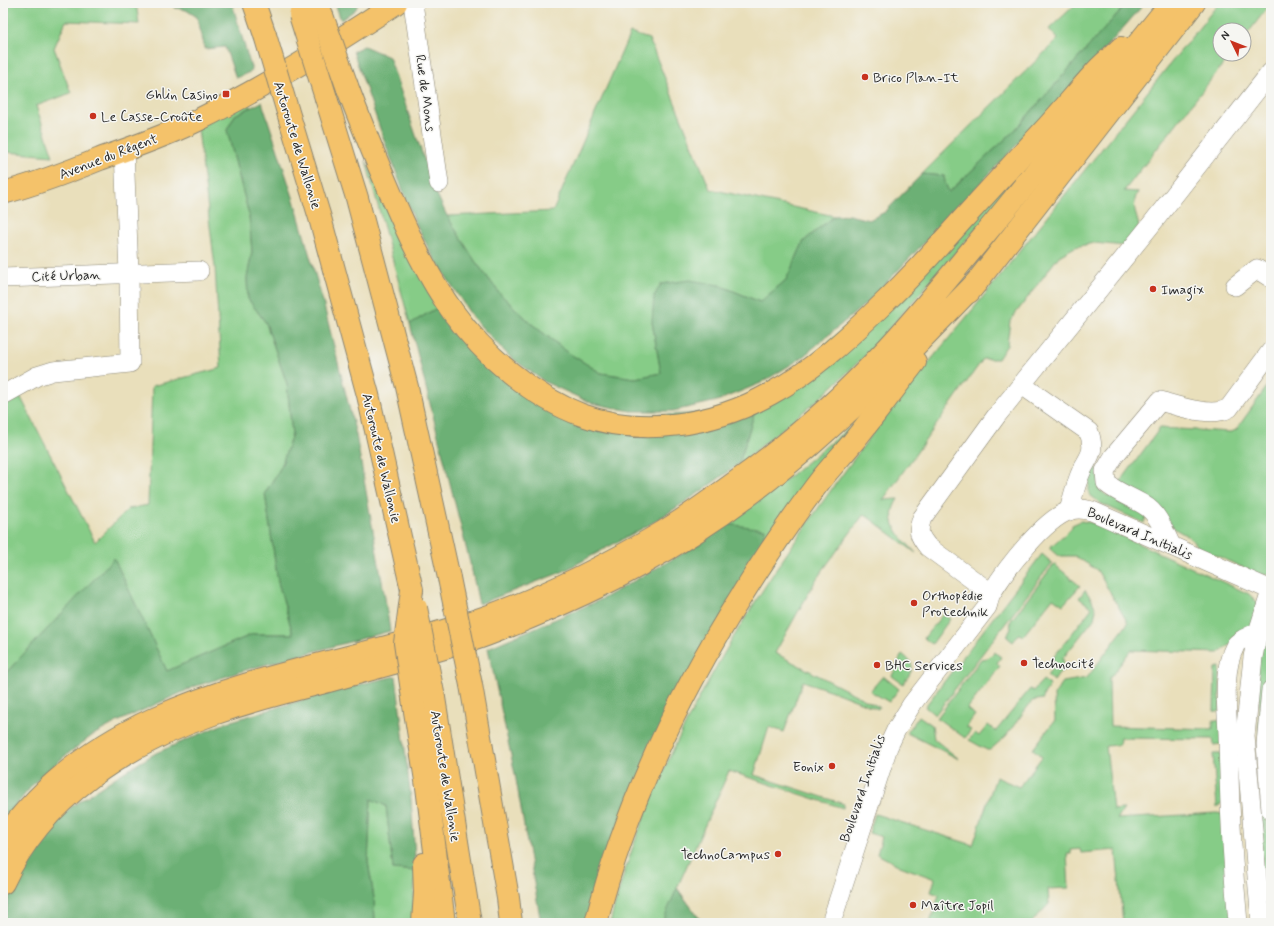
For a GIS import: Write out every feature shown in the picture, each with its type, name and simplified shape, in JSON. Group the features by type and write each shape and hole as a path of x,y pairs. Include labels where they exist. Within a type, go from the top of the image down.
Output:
{"main road":[{"name":"Autoroute de Wallonie","path":"254,3 320,218 368,395 412,590 424,701 470,923"},
{"name":"Avenue du Régent","path":"4,192 49,179 197,121 245,96 298,65 396,3"},
{"path":"596,923 606,883 620,841 657,748 704,659 733,609 770,551 823,478 852,443 1194,3"},
{"path":"308,6 347,86 369,144 410,238 453,312 474,338 497,361 523,383 554,402 583,415 615,423 645,426 676,424 708,419 738,409 769,395 799,376 823,358 898,289 1095,72 1170,5"},
{"path":"3,840 18,820 44,792 73,767 125,732 203,698 251,682 394,645 464,625 528,601 608,563 661,533 747,475 834,402 893,343 924,308 1014,199 1170,5"},
{"path":"308,6 326,98 357,198 407,387 471,685 511,923"},
{"path":"3,883 14,860 29,837 61,802 104,768 132,750 163,734 212,714 472,640 550,610 640,565 685,538 789,464 832,427 872,389 977,282"},
{"path":"424,701 427,787 444,923"},
{"path":"423,923 425,893 424,838 427,787"},
{"path":"508,898 523,923"}],"street":[{"name":"Rue de Mons","path":"413,3 438,183"},
{"path":"991,593 928,547 920,537 919,527 922,518 997,415 1150,226 1271,72"},
{"path":"3,395 37,376 53,371 130,363 129,273 124,150"},
{"path":"1235,286 1257,269 1271,278"},
{"name":"Cité Urban","path":"3,278 199,271"},
{"path":"1171,545 1157,517 1145,505 1115,491 1106,484 1105,471 1114,456 1160,401 1197,411 1225,411 1230,408 1271,351"},
{"path":"1022,385 1053,405 1089,432 1092,442 1091,454 1079,475 1069,511"},
{"name":"Boulevard Initialis","path":"818,923 874,748 885,724 903,696 979,599 991,593 1034,538 1049,523 1069,511 1079,508 1092,511 1271,591"},
{"path":"1262,923 1245,736 1253,657 1258,632 1271,591"},
{"name":"Boulevard Initialis","path":"831,923 888,747 896,730 912,704 988,607 991,593"},
{"path":"1238,923 1228,769 1226,683 1229,661 1235,645 1258,632"},
{"path":"1271,690 1269,749 1271,804"},
{"path":"1248,772 1271,804"}],"green space":[{"path":"3,3 136,3 139,24 66,21 54,48 71,93 36,106 53,156 6,152 3,149"},
{"path":"175,3 232,3 252,71 236,78 225,47 205,49 197,17 186,10 175,8"},
{"path":"335,3 358,3 356,9 341,20"},
{"path":"1077,3 1127,3 1015,130 949,192 944,176 922,174 1058,39 1049,29"},
{"path":"1127,3 1145,3 1067,92 869,301 800,359 761,383 717,401 673,411 631,411 591,403 545,382 509,356 473,318 432,255 415,222 353,51 364,46 389,57 434,188 447,216 475,261 501,295 533,325 570,354 601,373 635,378 661,373 652,322 654,296 661,284 690,280 719,285 760,302 786,280 804,241 834,216 849,215 869,220 885,212 922,174 944,176 949,192 1015,130"},
{"path":"1219,3 1271,3 1252,28 1252,22 1212,22 1212,62 1225,62 1124,191 1138,192 1134,205 1139,226 1125,246 1094,243 1075,247 1059,256 1010,321 1007,345 998,359 983,359 883,500 898,499 892,515 893,522 900,535 916,553 864,514 817,578 775,653 879,707 878,709 803,681 784,732 769,727 754,775 844,804 843,808 729,771 677,888 701,921 700,923 610,923 629,859 653,796 680,735 711,676 745,618 820,506 873,433 915,379 974,308"},
{"path":"630,33 649,39 710,189 834,216 804,241 786,280 760,302 719,285 652,322 661,373 635,378 601,373 570,354 533,325 501,295 475,261 447,216 553,211"},
{"path":"245,96 251,107 235,115 227,130 249,215 252,252 247,278 248,299 266,323 287,384 292,434 281,467 265,493 278,582 293,634 253,634 167,671 114,559 3,676 3,395 16,388 95,542 128,509 148,505 152,386 221,368 215,267 197,121"},
{"path":"262,102 294,200 323,302 356,435 390,631 249,669 196,686 117,722 93,735 66,755 35,782 3,821 3,676 114,558 167,671 253,634 293,634 278,582 265,493 281,467 292,434 287,384 266,323 248,299 247,278 252,252 249,215 227,130 235,115"},
{"path":"1053,132 983,221 868,353 819,399 739,464 755,411"},
{"path":"366,161 440,306 410,324"},
{"path":"440,306 574,419 755,411 739,464 656,521 562,572 479,604 410,324"},
{"path":"1271,381 1271,573 1267,575 1259,575 1198,547 1189,537 1175,529 1118,485 1160,428 1231,432 1236,430"},
{"path":"847,429 849,430 762,549 728,524 778,486"},
{"path":"1096,468 1098,470 1099,489 1106,495 1142,512 1146,517 1144,523 1100,503 1089,494 1090,477"},
{"path":"1081,521 1093,523 1249,594 1258,603 1253,628 1219,653 1131,650 1109,679 1110,726 1213,729 1213,720 1221,721 1221,744 1214,745 1213,739 1120,738 1119,745 1106,746 1113,810 1124,809 1117,819 1216,813 1226,814 1235,923 1123,923 1116,850 1081,853 1080,849 1071,850 1071,854 1067,854 1069,888 1048,889 1049,904 1031,923 930,923 939,895 931,892 935,879 900,866 877,854 882,837 869,833 875,814 973,845 996,777 1019,787 1042,757 1033,749 1055,720 1054,695 1063,682 1087,678 1128,623 1097,570 1075,556 1058,556 1049,548 1072,528 1072,525"},
{"path":"727,524 765,529 762,549 587,923 541,923 515,774 488,648 600,600 701,543"},
{"path":"1042,554 1052,563 935,715 925,707"},
{"path":"1054,564 1080,586 1063,605 1053,598 1023,636 1019,634 1013,642 1007,637 1011,628 1010,622"},
{"path":"1085,590 1091,598 1096,610 1094,619 1063,658 1064,670 1061,671 1054,681 1047,675 1056,663 1052,659 1092,608 1079,598"},
{"path":"1271,605 1271,661 1259,735 1259,698 1252,684"},
{"path":"943,614 950,619 932,644 924,638"},
{"path":"994,652 1001,657 997,663 1000,666 967,709 975,715 966,727 971,730 965,738 937,718 981,659 988,658"},
{"path":"902,654 912,665 911,672 903,684 892,676"},
{"path":"1220,667 1220,712 1214,711 1215,668"},
{"path":"396,676 411,799 416,871 393,869 386,806 371,799 368,862 374,898 375,923 3,923 11,890 28,859 48,832 71,807 119,775 156,753 228,722 340,689"},
{"path":"883,676 899,689 889,702 870,691"},
{"path":"1043,680 1050,685 1044,694 1043,699 1032,701 1006,736 990,750 987,750 969,740 975,733 979,736 988,725 996,731 1030,689 1033,691"},
{"path":"919,716 932,725 934,739 959,759 907,733"},
{"path":"1213,754 1222,754 1226,800 1217,807"},
{"path":"371,799 386,805 393,869 416,871 412,923 375,923 374,898 368,862"},
{"path":"1256,801 1266,809 1271,870 1271,923 1266,923"},
{"path":"677,888 701,921 700,923 662,923"}],"place":[{"name":"Brico Plan-It","path":"865,77"},
{"name":"Ghlin Casino","path":"226,94"},
{"name":"Le Casse-Croûte","path":"93,116"},
{"name":"Imagix","path":"1153,289"},
{"name":"Orthopédie Protechnik","path":"914,603"},
{"name":"Technocité","path":"1024,663"},
{"name":"BHC Services","path":"877,665"},
{"name":"Eonix","path":"832,766"},
{"name":"TechnoCampus","path":"778,854"},
{"name":"Maître Jopil","path":"913,905"}]}
